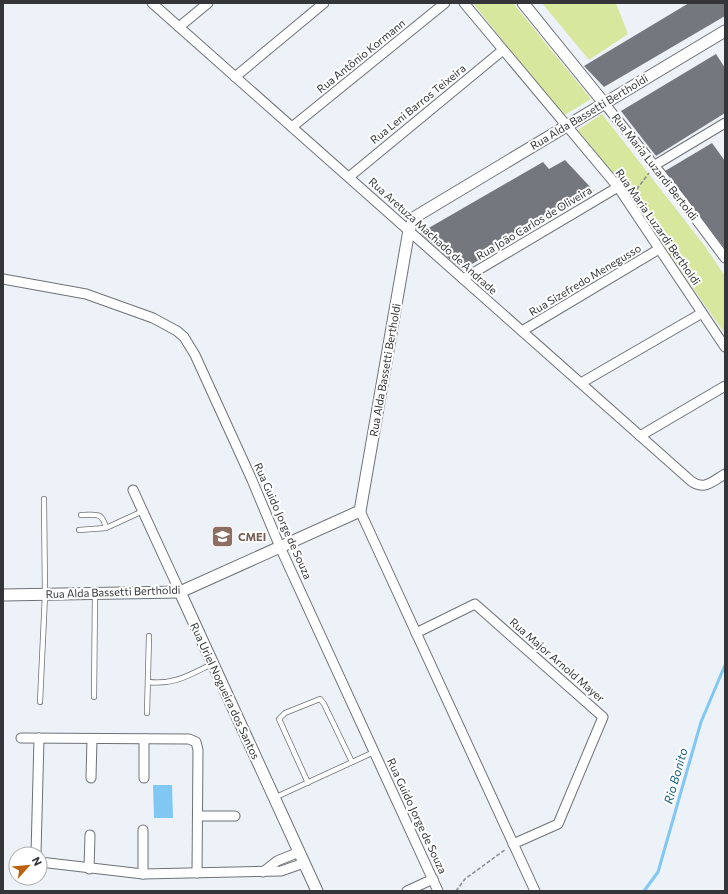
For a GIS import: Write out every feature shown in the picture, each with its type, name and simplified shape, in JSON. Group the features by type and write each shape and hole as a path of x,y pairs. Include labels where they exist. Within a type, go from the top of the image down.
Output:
{"street":[{"name":"Rua Aretuza Machado de Andrade","path":"152,3 691,481 699,486 707,484 725,474"},
{"path":"179,27 208,3"},
{"path":"235,77 324,3"},
{"name":"Rua Antônio Kormann","path":"292,127 445,3"},
{"path":"464,3 566,125"},
{"name":"Rua Maria Luzardi Bertoldi","path":"523,3 654,165 725,258"},
{"name":"Rua Alda Bassetti Bertholdi","path":"3,595 180,592 360,511 409,230 415,217 419,213 725,31"},
{"name":"Rua Leni Barros Teixeira","path":"349,177 504,50"},
{"name":"Rua Maria Luzardi Bertholdi","path":"566,125 618,187 725,347"},
{"path":"654,165 723,128"},
{"name":"Rua João Carlos de Oliveira","path":"463,279 618,187"},
{"name":"Rua Sizefredo Menegusso","path":"522,331 660,249"},
{"name":"Rua Guido Jorge de Souza","path":"3,278 63,289 119,304 168,325 184,337 201,369 280,547 438,891"},
{"path":"581,383 702,313"},
{"path":"640,436 725,386"},
{"name":"Rua Uriel Nogueira dos Santos","path":"133,490 317,891"},
{"path":"360,511 535,891"},
{"name":"Rua Major Arnold Mayer","path":"416,633 475,604 603,717 558,824 513,844"},
{"path":"20,738 189,739 196,742 198,750 197,873"},
{"path":"36,846 39,738"},
{"path":"91,778 92,738"},
{"path":"144,739 144,778"},
{"path":"198,816 235,816"},
{"path":"143,830 143,874"},
{"path":"89,868 90,835"},
{"path":"264,872 277,861 299,852"},
{"path":"48,863 143,874 285,871 304,863"},
{"path":"408,891 433,879"}],"lane":[{"path":"40,702 45,595 44,499"},
{"path":"79,530 106,528 143,511"},
{"path":"81,515 99,515 103,518 106,528"},
{"path":"94,697 95,594"},
{"path":"148,713 149,636"},
{"path":"148,682 164,684 180,679 213,664"},
{"path":"308,783 279,719 285,713 320,699 324,704 352,762"},
{"path":"274,798 374,752"}],"path":[{"path":"628,202 654,165"},
{"path":"456,891 465,879 513,844"}],"green space":[{"path":"473,3 513,3 591,99 563,116"},
{"path":"542,3 616,3 628,34 589,60"},
{"path":"602,114 704,245 725,276 725,334 620,183 578,130"}],"water":[{"path":"153,785 172,785 173,818 154,818"}],"building":[{"path":"689,3 725,3 725,16 604,87 584,66"},
{"path":"716,54 725,68 725,113 656,156 621,111"},
{"path":"712,143 725,161 725,249 665,171"},
{"path":"565,160 594,191 462,270 420,233 543,162 549,169"}],"waterway":[{"name":"Rio Bonito","path":"644,891 658,872 701,722 725,665"}],"place":[{"name":"CMEI","path":"222,537"}]}
